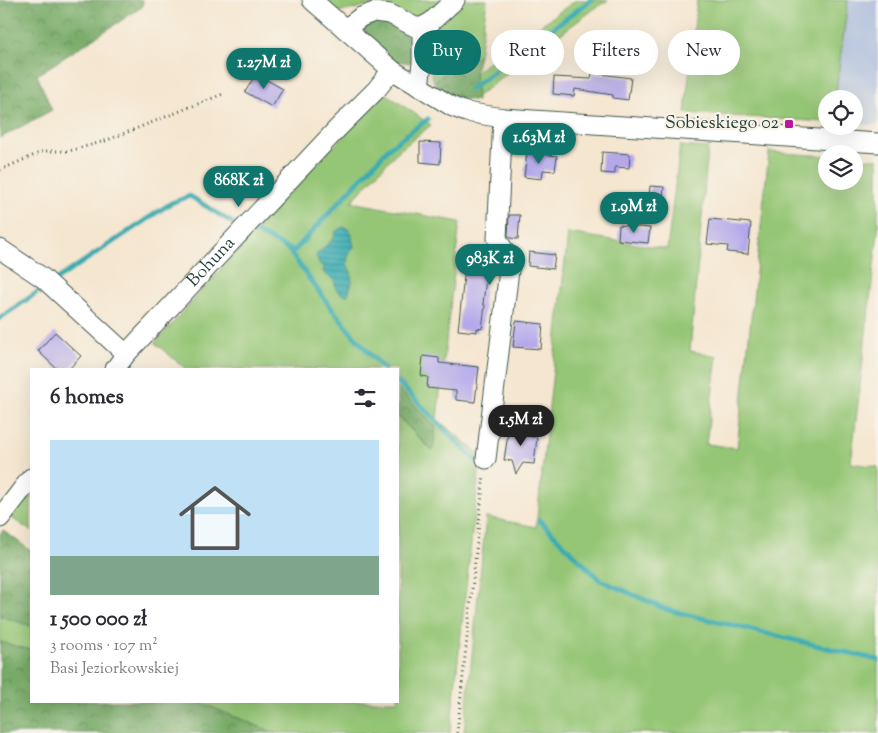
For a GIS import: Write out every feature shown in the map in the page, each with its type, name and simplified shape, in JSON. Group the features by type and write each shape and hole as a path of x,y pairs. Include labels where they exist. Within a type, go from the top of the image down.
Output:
{"street":[{"path":"312,0 392,70 453,107 474,114 503,118 878,143"},
{"path":"345,29 361,17 374,12 390,14 415,27 422,27 431,22 455,0"},
{"path":"420,87 422,27"},
{"name":"Bohuna","path":"120,362 330,136 376,90 392,70"},
{"path":"486,458 510,262 497,238 503,118"},
{"path":"0,249 42,278 120,362"},
{"path":"0,518 30,479"}],"path":[{"path":"0,170 44,151 69,151 104,141 223,94"},
{"path":"457,733 486,458"}],"shaded area":[{"path":"848,0 878,0 878,125 863,124 863,90 836,90"}],"green space":[{"path":"0,0 143,0 142,7 37,75 52,110 0,138"},
{"path":"324,0 449,0 437,11 419,18 372,5 345,11 335,11"},
{"path":"466,0 487,0 481,41 481,30 432,30"},
{"path":"576,0 608,0 564,31 534,30"},
{"path":"697,0 848,0 836,90 818,90 818,121 685,113 689,75 740,75 740,30 694,30"},
{"path":"382,21 391,24 409,37 414,44 413,59 410,63 394,61 363,34 364,28 368,24"},
{"path":"491,61 491,75 506,75 476,97 475,75 481,75 481,68"},
{"path":"432,75 443,75 434,82"},
{"path":"443,75 475,75 477,101 443,95 434,82"},
{"path":"385,93 431,125 396,153 351,202 460,222 437,419 483,457 479,471 450,733 275,733 201,703 399,703 399,418 432,451 436,427 399,389 399,368 185,368 155,343 264,219"},
{"path":"680,146 708,148 690,351 717,356 706,444 737,448 769,152 818,155 818,190 863,190 863,158 878,159 878,231 851,463 878,467 878,733 464,733 486,517 536,527 568,233 667,249"},
{"path":"399,389 436,427 433,451 399,418"},
{"path":"30,491 30,530 10,517"},
{"path":"3,530 30,550 30,626 0,616 0,534"},
{"path":"0,616 30,626 30,650 0,642"},
{"path":"0,642 30,650 30,703 201,703 275,733 0,733"}],"water":[{"path":"343,227 351,232 354,246 348,257 347,264 351,272 352,282 348,295 338,291 335,287 335,281 323,272 324,266 319,264 316,255 334,238 335,232"}],"building":[{"path":"256,74 283,89 272,107 245,92"},
{"path":"592,75 631,78 628,100 613,98 613,95 575,89 574,96 553,94 554,77 591,79"},
{"path":"420,142 441,143 440,164 420,162"},
{"path":"527,152 557,156 555,171 543,170 542,179 524,177"},
{"path":"602,152 630,154 629,168 615,167 615,174 601,173"},
{"path":"650,186 664,187 662,210 648,209"},
{"path":"509,215 520,215 518,239 510,238 508,235"},
{"path":"710,219 751,223 748,254 727,252 728,246 707,244"},
{"path":"619,225 650,228 648,243 618,240"},
{"path":"529,252 555,255 553,269 528,266"},
{"path":"466,258 488,260 482,329 477,328 477,332 458,330"},
{"path":"516,321 543,324 541,349 513,347"},
{"path":"55,332 81,356 70,368 56,368 38,351"},
{"path":"423,356 439,358 439,363 479,367 475,402 456,400 456,391 427,388 428,377 421,376"},
{"path":"515,425 532,428 531,437 537,437 534,464 523,463 516,474 512,461 504,460 508,434 514,435"}],"waterway":[{"path":"470,89 591,0"},
{"path":"254,231 288,249 295,250 390,147 428,119"},
{"path":"56,280 171,203 190,196 234,224"},
{"path":"288,249 322,296 383,368"},
{"path":"0,318 45,287"},
{"path":"399,383 476,461"},
{"path":"539,520 600,580 668,610 878,660"}],"place":[{"name":"Sobieskiego 02","path":"789,124"}]}
